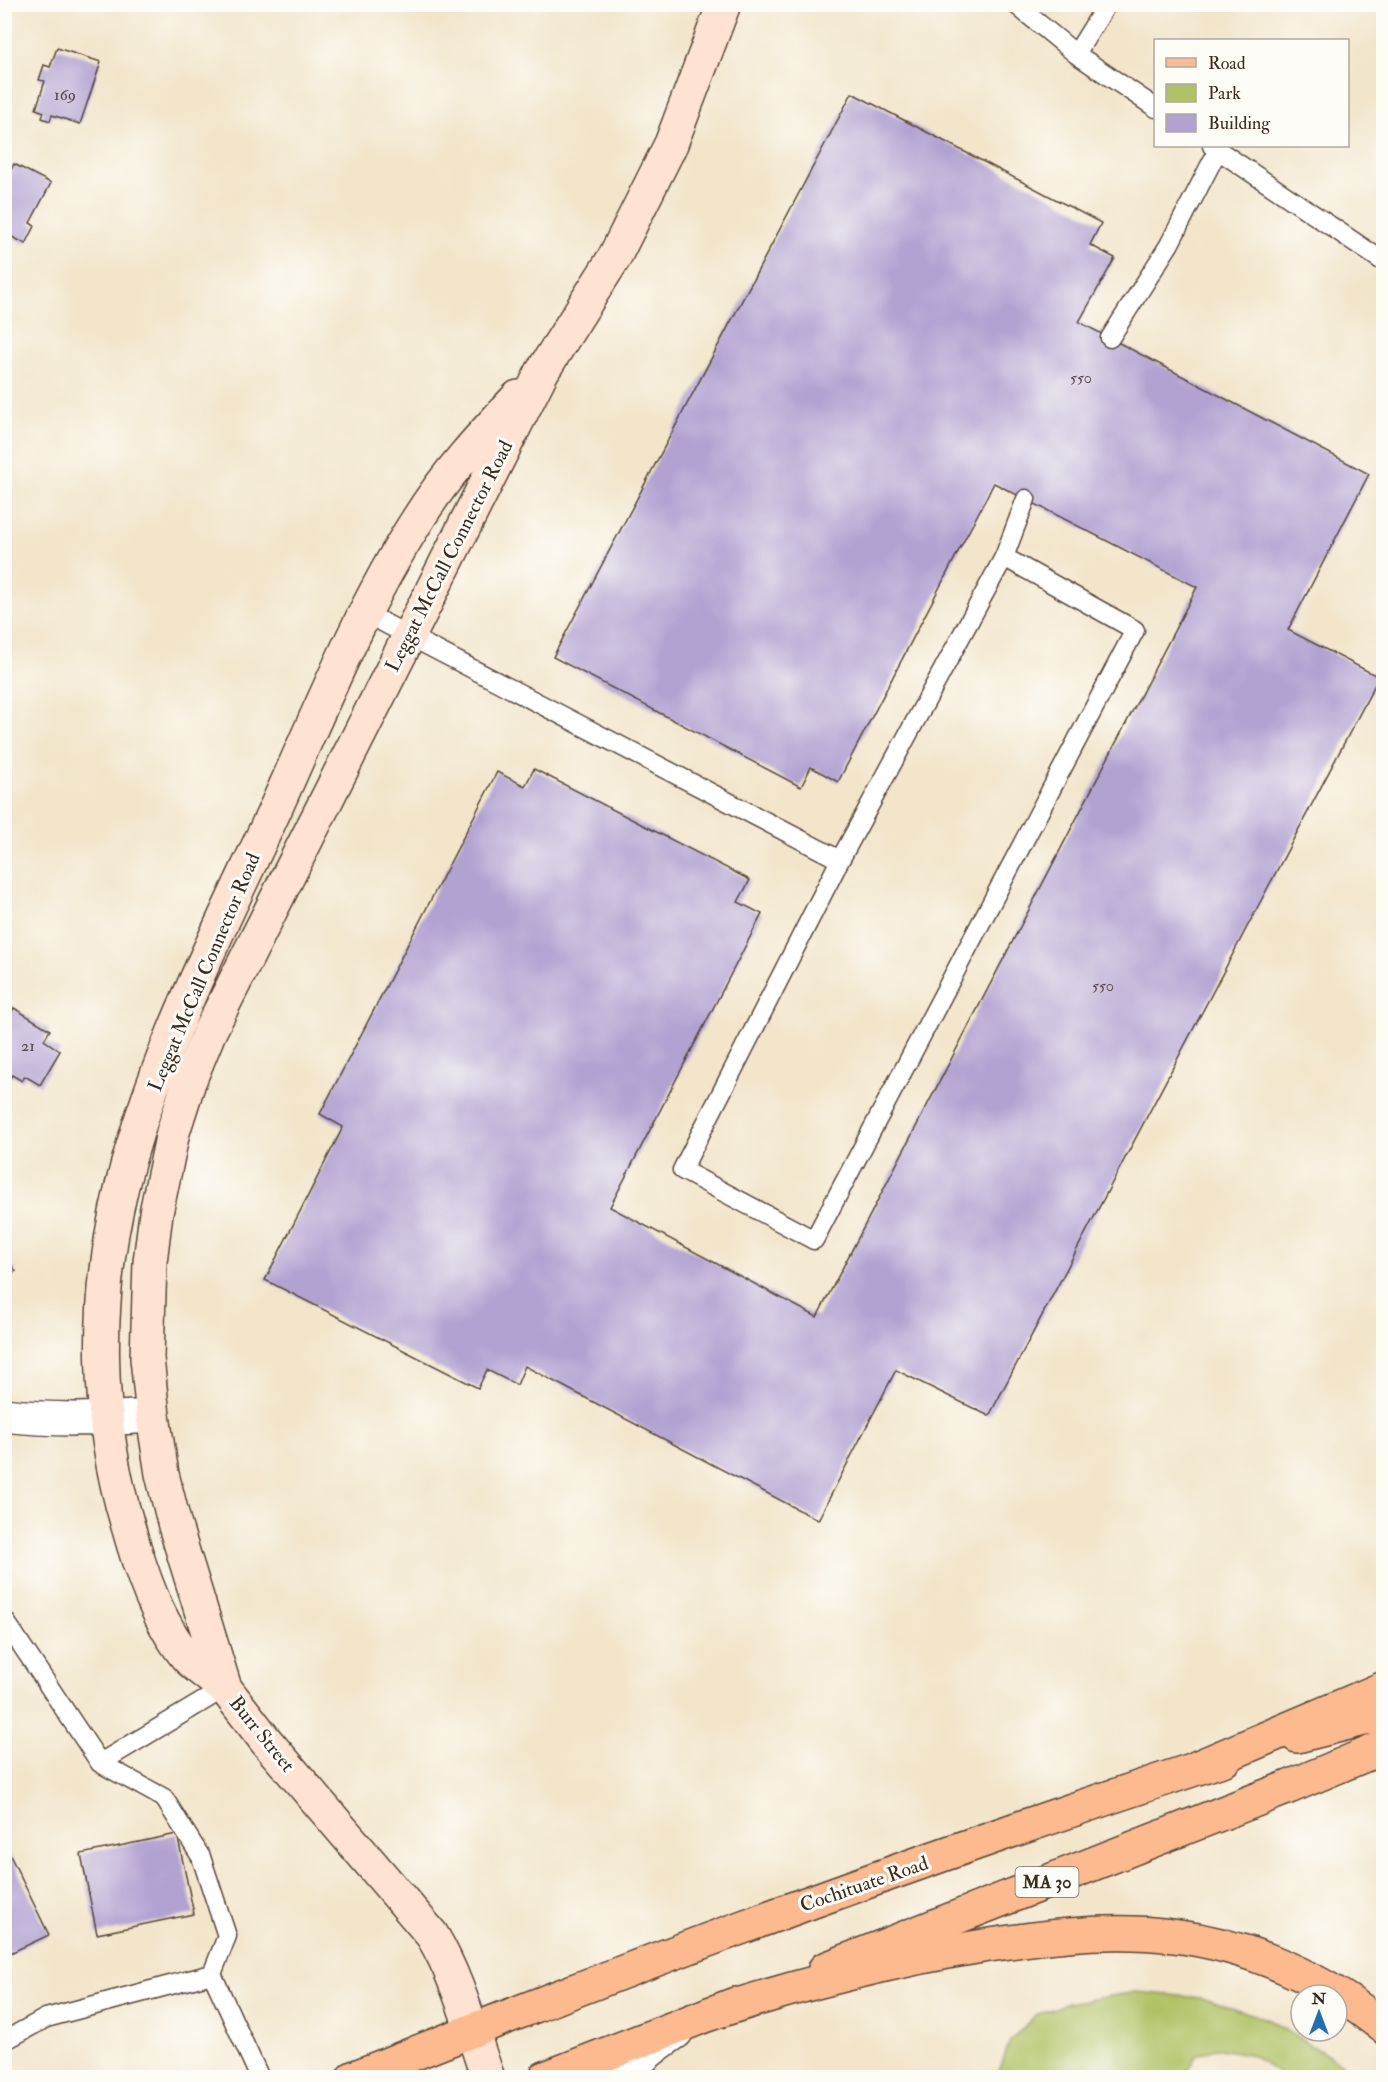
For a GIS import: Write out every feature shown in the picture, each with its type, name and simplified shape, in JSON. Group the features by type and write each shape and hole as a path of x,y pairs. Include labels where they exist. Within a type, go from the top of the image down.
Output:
{"main road":[{"path":"1198,1767 1383,1688"},
{"name":"Cochituate Road","path":"353,2078 471,2030 811,1902 1198,1767 1303,1734 1383,1714"},
{"name":"MA 30","path":"545,2078 1289,1787 1383,1747"},
{"path":"710,2014 807,1984 919,1957 1026,1940 1122,1932 1196,1940 1267,1960 1329,1989 1383,2026"}],"street":[{"name":"Leggat McCall Connector Road","path":"153,1416 147,1358 150,1262 162,1182 173,1131 193,1072 223,1004 542,372 614,258 671,144 724,4"},
{"name":"Leggat McCall Connector Road","path":"225,1688 187,1657 173,1636 151,1593 122,1507 107,1419 103,1372 103,1326 107,1281 122,1187 153,1088 190,993 365,613 419,516 484,433 542,372"},
{"path":"4,1415 38,1419 153,1416"},
{"name":"Burr Street","path":"153,1416 162,1474 175,1526 225,1688 266,1741 432,1935 448,1965 488,2078"},
{"path":"623,2078 630,2067 664,2040 710,2014"}],"lane":[{"path":"1015,4 1076,54 1154,107"},
{"path":"1076,54 1107,4"},
{"path":"1110,338 1169,245 1215,148 1383,262"},
{"path":"1004,557 1135,630 814,1240 682,1170 840,860 1004,557 1026,499"},
{"path":"365,613 840,860"},
{"path":"4,1618 100,1763 164,1798 201,1857 227,1936 212,1974 260,2078"},
{"path":"100,1763 225,1688"},
{"path":"4,2041 46,2018 212,1974"}],"green space":[{"path":"1136,1992 1202,1998 1267,2019 1289,2032 1289,2043 1307,2043 1341,2063 1357,2077 1284,2077 1253,2055 1215,2048 1197,2055 1183,2077 997,2077 1010,2041 1036,2015 1068,2003"}],"building":[{"path":"57,48 101,62 80,124 52,115 50,121 42,118 44,112 36,109 45,81 39,80 44,65 50,67"},
{"path":"852,93 1101,223 1090,245 1115,258 1079,322 1369,474 1288,630 1379,677 989,1416 896,1370 818,1520 525,1366 517,1385 487,1370 478,1388 265,1280 343,1127 320,1114 497,772 525,786 534,769 750,880 738,902 762,914 610,1207 817,1317 1197,587 994,483 838,782 811,767 801,787 553,657"},
{"path":"14,164 51,183 30,223 35,226 26,244 4,233 4,182"},
{"path":"14,1008 50,1030 44,1040 60,1051 40,1085 25,1076 22,1081 12,1075 6,1085 4,1084 4,1024"},
{"path":"4,1256 16,1271 4,1279"},
{"path":"177,1834 194,1914 97,1934 81,1854"},
{"path":"4,1843 49,1935 4,1956"}]}
